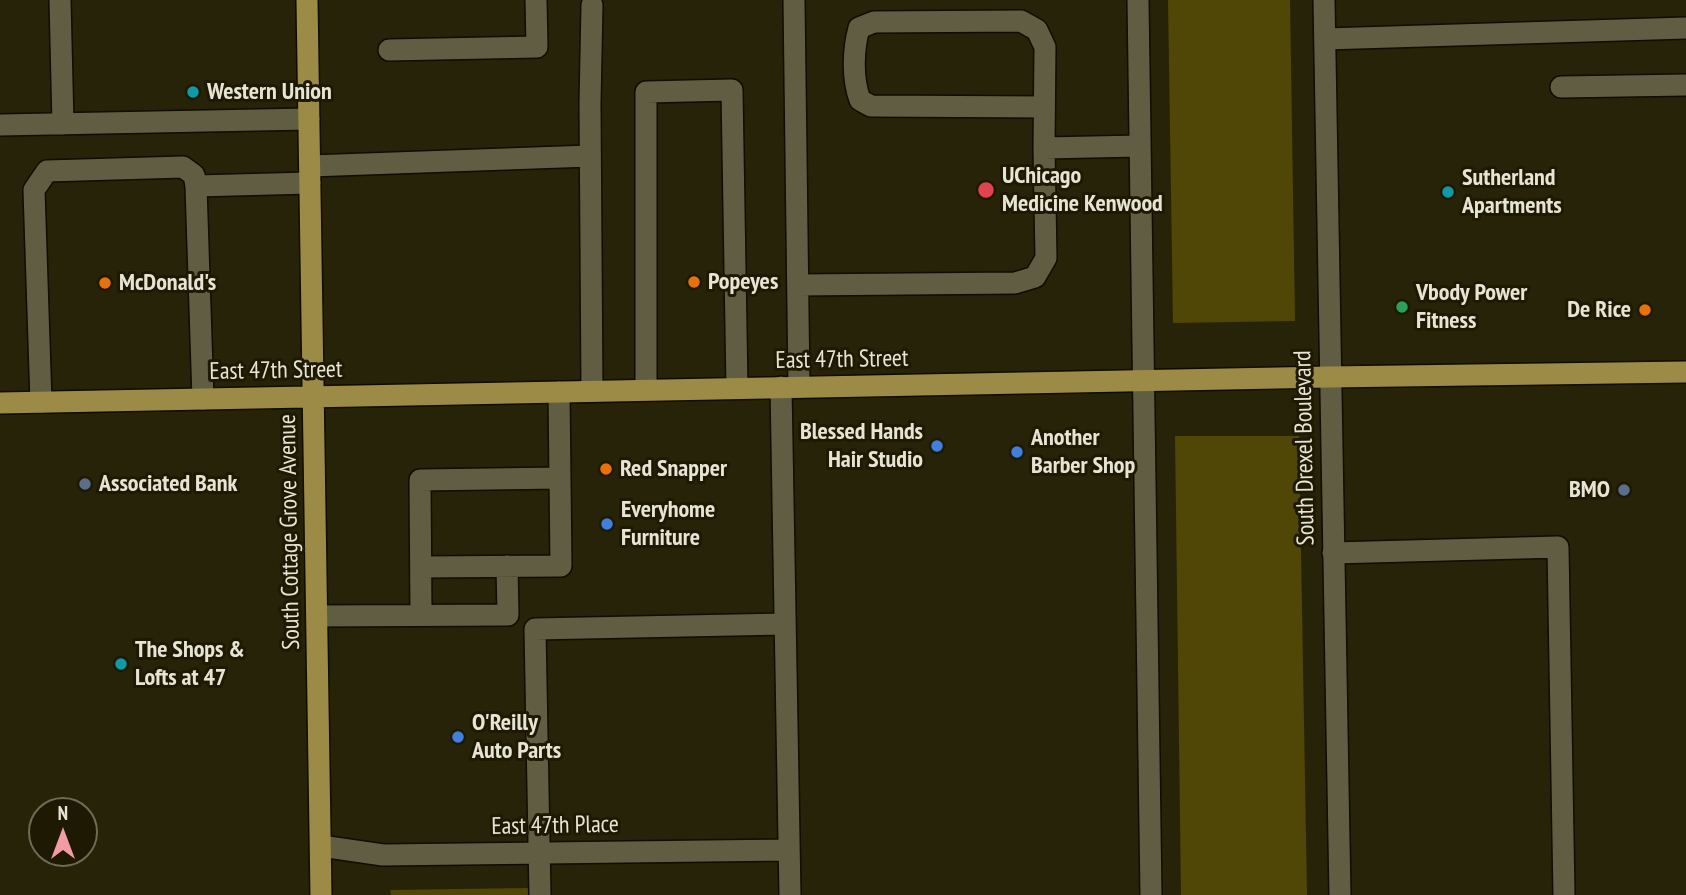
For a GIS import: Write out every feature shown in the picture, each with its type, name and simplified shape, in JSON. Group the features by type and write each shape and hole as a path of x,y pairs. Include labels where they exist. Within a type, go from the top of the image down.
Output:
{"main road":[{"name":"South Cottage Grove Avenue","path":"307,0 321,895"},
{"name":"East 47th Street","path":"0,403 1686,372"}],"street":[{"path":"60,0 63,124"},
{"path":"389,50 537,47 536,0"},
{"path":"790,895 785,624 790,387 798,285 794,0"},
{"path":"1138,0 1151,895"},
{"name":"South Drexel Boulevard","path":"1324,0 1340,895"},
{"path":"592,5 592,391"},
{"path":"798,285 1014,283 1035,277 1046,258 1045,47 1037,30 1021,21 874,22 859,28 855,86 860,100 872,106 1044,107"},
{"path":"1325,39 1686,28"},
{"path":"1561,86 1686,85"},
{"path":"646,390 646,92 732,90 737,388"},
{"path":"0,125 309,119"},
{"path":"1044,148 1140,146"},
{"path":"197,186 310,175 590,156"},
{"path":"41,402 34,190 39,180 47,171 183,167 194,175 197,186 203,399"},
{"path":"421,566 561,566 559,392"},
{"path":"421,615 420,480 560,478"},
{"path":"1333,553 1558,547 1564,895"},
{"path":"318,616 508,615 507,566"},
{"path":"540,895 535,629 785,624"},
{"name":"East 47th Place","path":"321,846 383,855 789,850"}],"shaded area":[{"path":"1168,0 1290,0 1295,321 1173,323"},
{"path":"1175,436 1299,436 1307,895 1181,895"},
{"path":"528,888 528,895 391,895 390,890"}],"place":[{"name":"Western Union","path":"193,92"},
{"name":"UChicago Medicine Kenwood","path":"986,190"},
{"name":"Sutherland Apartments","path":"1448,192"},
{"name":"Popeyes","path":"694,282"},
{"name":"McDonald's","path":"105,283"},
{"name":"Vbody Power Fitness","path":"1402,307"},
{"name":"De Rice","path":"1645,310"},
{"name":"Blessed Hands Hair Studio","path":"937,446"},
{"name":"Another Barber Shop","path":"1017,452"},
{"name":"Red Snapper","path":"606,469"},
{"name":"Associated Bank","path":"85,484"},
{"name":"BMO","path":"1624,490"},
{"name":"Everyhome Furniture","path":"607,524"},
{"name":"The Shops & Lofts at 47","path":"121,664"},
{"name":"O'Reilly Auto Parts","path":"458,737"}]}
